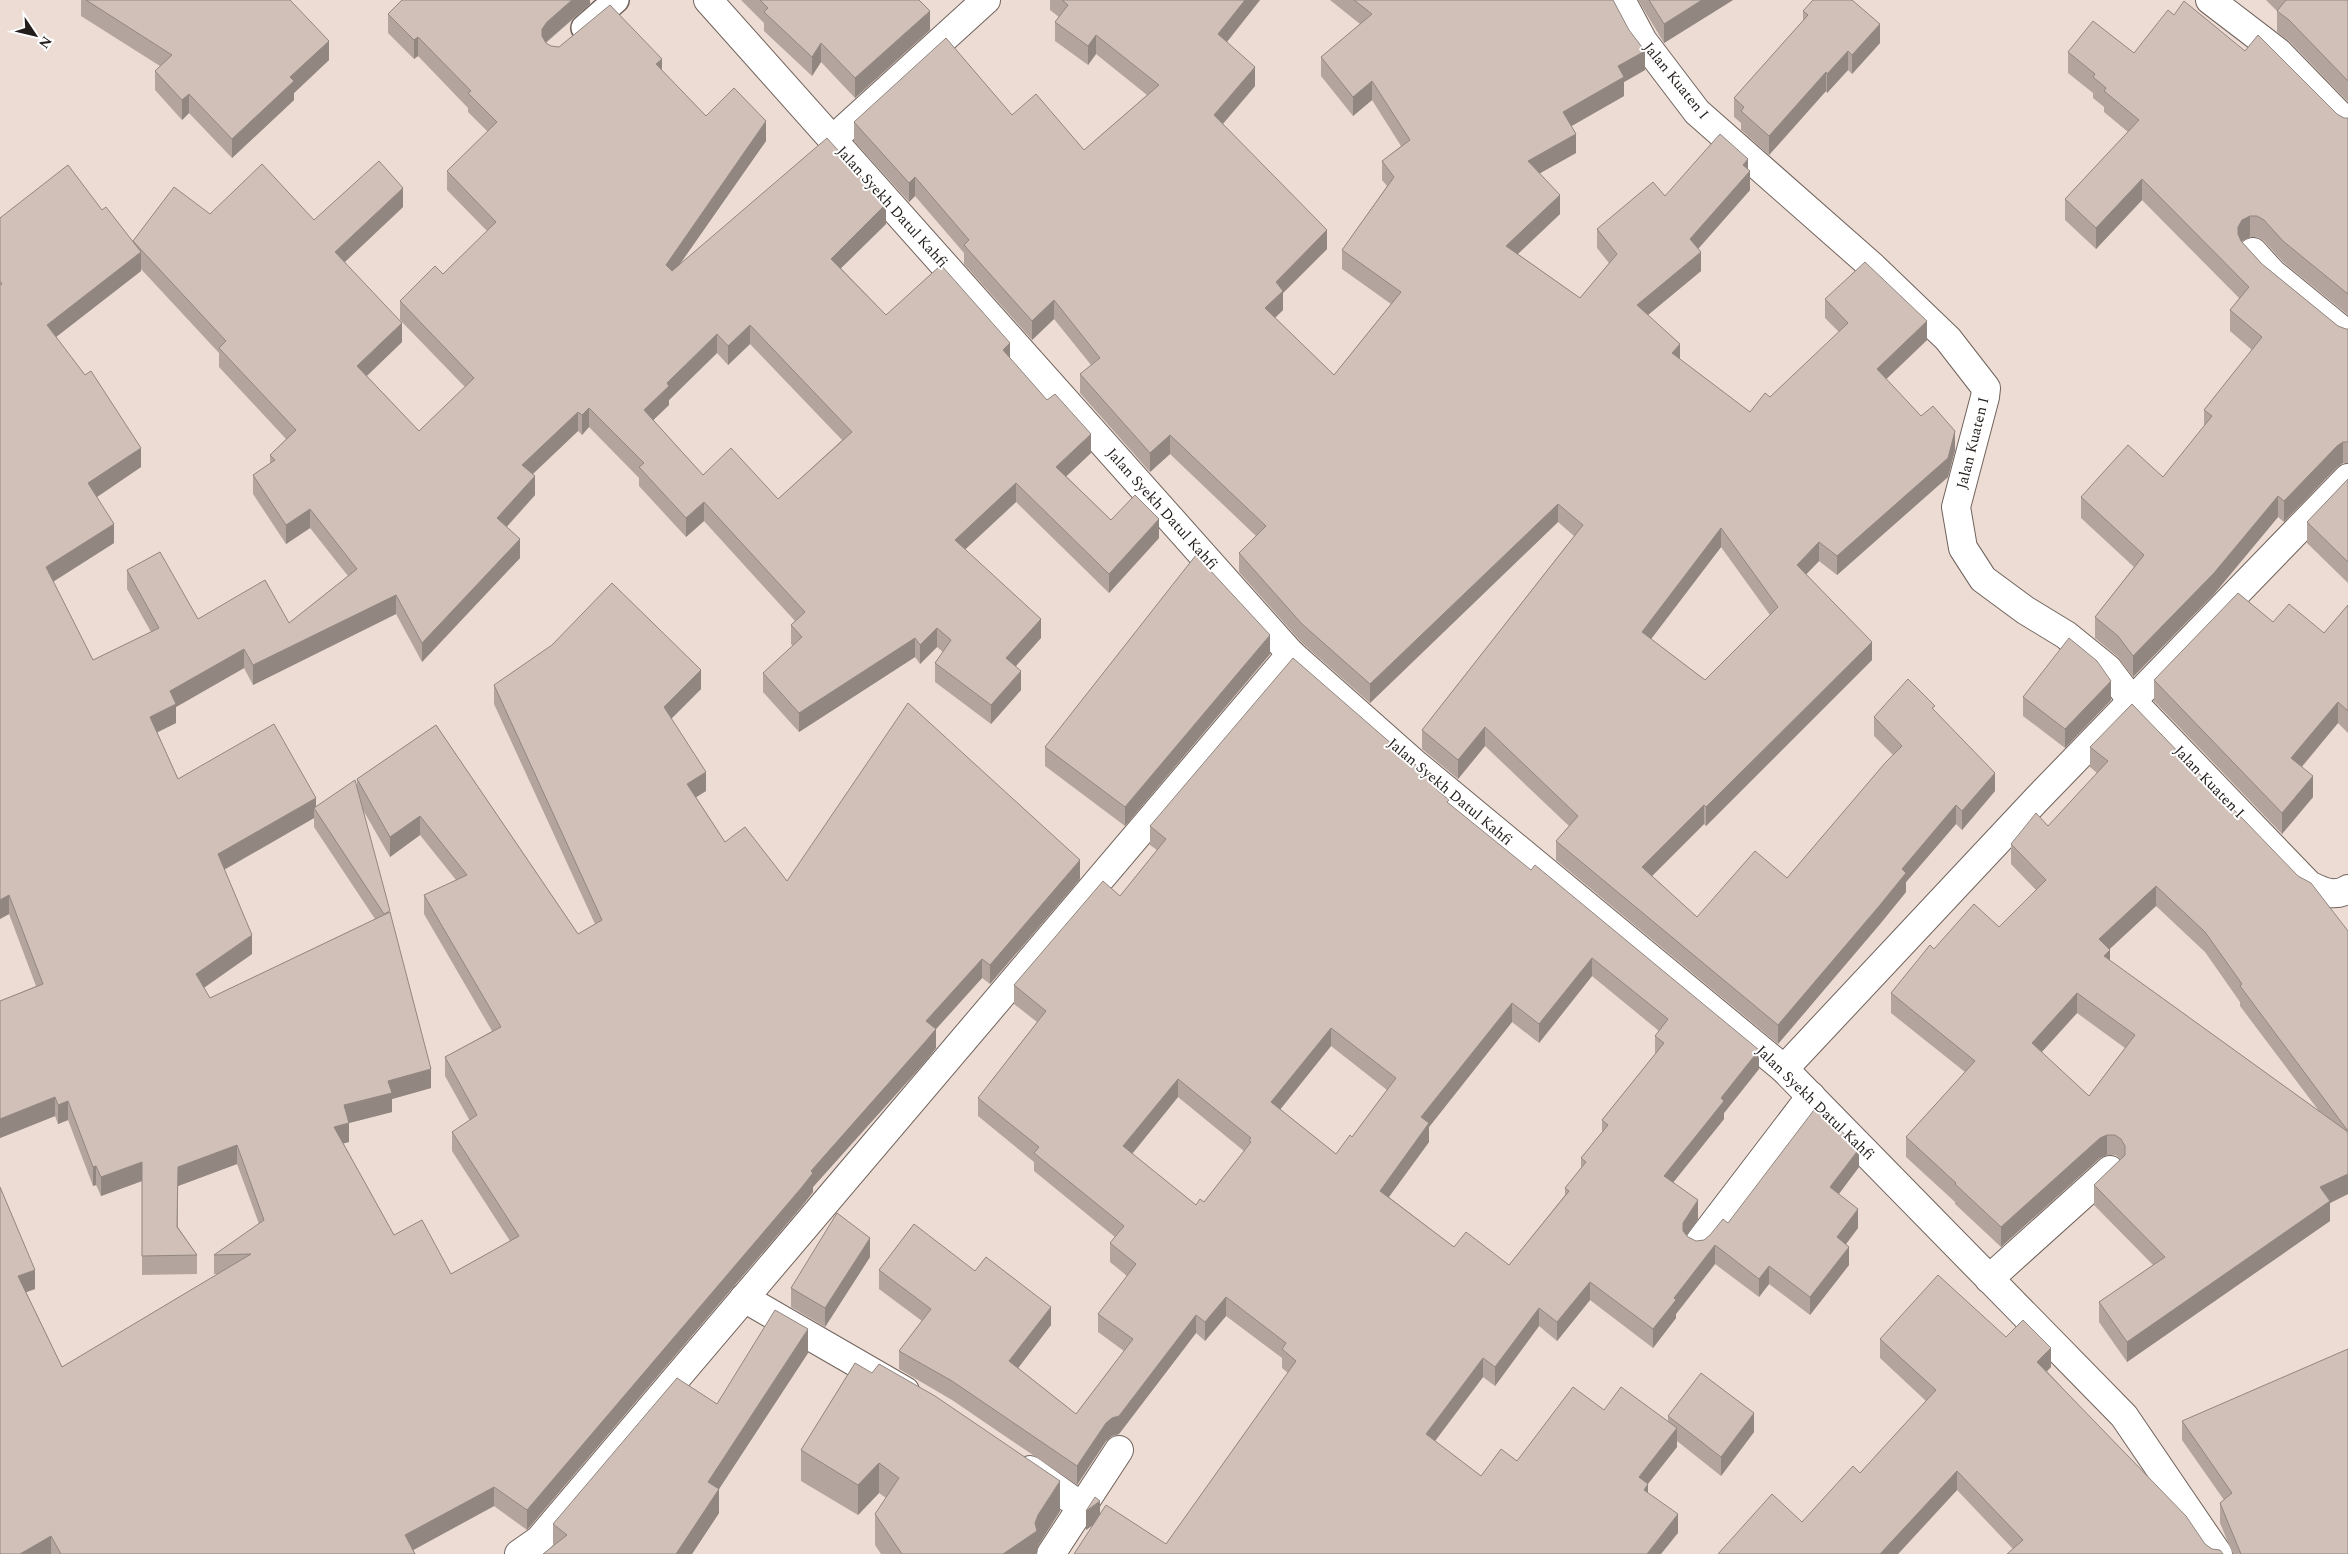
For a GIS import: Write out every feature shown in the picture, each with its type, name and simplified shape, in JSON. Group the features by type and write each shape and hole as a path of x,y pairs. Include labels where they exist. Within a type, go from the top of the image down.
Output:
{"street":[{"name":"Jalan Syekh Datul Kahfi","path":"708,0 1291,654 1414,763 1784,1069 2124,1416 2218,1554"},
{"path":"832,140 986,0"},
{"name":"Jalan Kuaten I","path":"1621,0 1643,41 1697,112 1873,267 1948,339 1981,379 1986,388 1985,397 1956,507 1963,548 1983,579 2025,610 2066,635 2108,669 2132,701 2309,885 2327,894 2342,893 2348,890"},
{"path":"2210,0 2278,52 2348,124"},
{"path":"2253,252 2272,274 2348,335"},
{"path":"1784,1069 2037,798 2348,478"},
{"path":"519,1554 540,1540 1291,654"},
{"path":"1698,1244 1811,1096"},
{"path":"1989,1279 2110,1170"},
{"path":"744,1298 927,1403"},
{"path":"1052,1554 1119,1450"},
{"path":"1008,1456 1082,1507"}],"lane":[{"path":"564,45 616,0"}],"building":[{"path":"86,0 290,0 329,41 290,77 294,81 232,139 189,94 182,100 155,71 172,55"},
{"path":"402,0 572,0 547,22 542,29 542,36 546,43 559,47 610,5 662,59 656,64 706,116 734,88 766,121 666,265 672,271 827,138 886,204 831,259 886,315 941,265 1010,343 1003,350 1047,400 1055,394 1091,434 1056,467 1111,520 1135,495 1159,519 1109,574 1016,483 955,540 1041,619 1006,658 1021,671 991,705 935,663 951,640 937,628 920,645 915,638 799,713 763,673 802,637 791,625 805,612 704,502 686,518 639,467 644,463 589,408 582,415 578,412 522,465 535,476 497,518 520,539 422,643 396,595 253,665 244,649 170,691 176,704 150,717 178,779 274,724 316,798 218,854 252,935 196,974 210,998 390,912 431,1069 388,1081 392,1093 344,1105 349,1123 334,1127 394,1235 422,1220 451,1274 519,1236 452,1132 477,1115 445,1057 501,1027 424,895 467,875 420,816 390,837 357,779 436,725 578,934 602,920 494,685 552,645 612,583 701,670 664,707 706,772 687,784 725,842 745,827 787,881 908,703 1080,860 990,965 982,959 926,1021 936,1029 811,1171 813,1173 802,1187 527,1510 494,1487 405,1535 415,1554 61,1554 51,1536 20,1554 0,1554 0,1187 35,1270 18,1276 62,1367 251,1254 214,1255 264,1220 237,1145 178,1167 177,1227 197,1255 142,1256 142,1162 101,1177 96,1166 93,1167 68,1101 58,1105 55,1097 0,1119 0,1001 43,984 9,895 0,900 0,285 2,284 0,281 0,218 68,165 102,210 106,207 141,252 47,325 85,375 91,371 141,448 88,483 114,524 46,567 93,660 159,628 127,570 160,552 198,619 265,580 289,623 357,569 310,509 286,525 253,475 275,460 270,455 296,430 219,348 226,341 133,241 174,187 210,214 262,164 314,220 379,161 403,188 335,252 402,323 357,366 419,431 474,378 400,301 435,266 443,274 496,222 447,171 497,122 468,93 471,91 418,37 414,40 388,14","holes":["750,325 852,432 778,499 731,448 703,475 644,410 669,386 667,383 717,334 728,346"]},
{"path":"760,0 919,0 930,11 855,78 821,43 812,57 764,12 768,8"},
{"path":"1062,0 1245,0 1218,34 1255,67 1214,115 1327,230 1276,282 1283,291 1265,308 1334,375 1401,292 1342,250 1394,177 1382,161 1410,140 1372,81 1353,97 1321,57 1372,14 1354,0 1613,0 1629,30 1645,51 1618,66 1624,77 1563,112 1576,134 1528,161 1560,195 1506,246 1580,298 1617,254 1597,229 1653,182 1665,196 1720,134 1748,159 1743,165 1750,171 1690,239 1701,252 1637,305 1680,344 1672,353 1750,412 1765,393 1770,397 1848,323 1825,299 1865,262 1927,321 1877,369 1921,416 1933,406 1955,431 1948,458 1837,556 1819,542 1797,565 1872,642 1706,807 1704,805 1642,867 1697,917 1755,851 1787,878 1885,763 1902,746 1874,717 1908,679 1935,706 1932,708 1995,773 1962,811 1956,805 1902,869 1906,873 1778,1025 1556,841 1578,816 1485,727 1458,760 1422,730 1583,525 1558,504 1370,684 1302,624 1239,553 1266,526 1170,435 1150,453 1080,374 1100,358 1054,300 1032,321 964,245 969,240 915,177 909,183 854,122 946,38 1012,115 1036,94 1084,150 1159,85 1096,35 1088,46 1055,22 1068,5","holes":["1721,528 1778,607 1705,680 1642,632"]},
{"path":"1649,0 1702,0 1664,24"},
{"path":"1813,0 1852,0 1880,24 1852,55 1848,51 1827,74 1826,72 1769,136 1741,111 1744,107 1734,98 1808,15 1803,11"},
{"path":"2286,0 2348,0 2348,81 2289,20 2277,11"},
{"path":"2184,1 2245,51 2258,35 2337,114 2348,118 2348,294 2283,241 2264,220 2257,216 2250,216 2242,220 2238,227 2238,234 2241,241 2262,264 2338,326 2348,329 2348,442 2343,442 2337,446 2284,501 2278,496 2214,573 2133,656 2118,636 2095,617 2144,555 2081,497 2128,445 2163,477 2212,416 2204,410 2262,337 2230,310 2249,287 2142,179 2096,228 2065,199 2139,120 2104,91 2106,88 2093,77 2095,74 2068,52 2093,21 2134,53 2168,10 2174,15"},
{"path":"2348,479 2348,562 2307,522"},
{"path":"1196,555 1270,635 1125,807 1045,747"},
{"path":"2238,593 2273,622 2289,604 2324,633 2348,605 2348,711 2338,702 2291,758 2313,776 2282,813 2154,680"},
{"path":"2069,638 2097,661 2111,681 2065,729 2023,697"},
{"path":"1293,658 1439,785 1436,789 1449,800 1447,802 1531,870 1535,865 1759,1050 1721,1098 1724,1101 1664,1176 1698,1200 1683,1223 1683,1231 1688,1237 1696,1241 1704,1240 1723,1219 1728,1223 1817,1106 1859,1149 1830,1187 1858,1209 1837,1237 1849,1247 1810,1297 1769,1266 1759,1279 1715,1245 1674,1298 1676,1300 1653,1329 1590,1282 1557,1322 1539,1308 1495,1367 1483,1358 1426,1434 1481,1476 1501,1449 1517,1461 1573,1387 1604,1410 1621,1387 1677,1428 1639,1477 1648,1484 1644,1490 1678,1514 1647,1554 1074,1554 1106,1505 1166,1544 1296,1361 1282,1349 1286,1343 1226,1297 1205,1322 1196,1315 1119,1416 1112,1418 1106,1423 1077,1466 952,1381 899,1351 931,1309 879,1270 914,1224 975,1271 986,1257 1051,1307 1009,1361 1076,1414 1133,1339 1098,1314 1136,1264 1110,1243 1124,1226 1034,1153 1039,1147 978,1098 1046,1011 1014,985 1103,881 1120,896 1166,839 1150,826","holes":["1592,958 1668,1019 1655,1036 1664,1043 1602,1120 1608,1125 1581,1158 1586,1162 1565,1188 1569,1191 1509,1265 1466,1232 1454,1247 1380,1191 1429,1123 1421,1117 1512,1003 1539,1024","1331,1028 1396,1078 1352,1137 1350,1135 1336,1154 1271,1102","1178,1079 1251,1138 1249,1140 1251,1142 1204,1202 1200,1199 1196,1205 1123,1146"]},
{"path":"2132,704 2298,876 2311,883 2348,931 2348,1131 2240,986 2242,984 2205,932 2156,886 2099,939 2110,950 2104,956 2348,1132 2348,1174 2320,1187 2330,1201 2127,1342 2099,1302 2165,1257 2094,1185 2125,1155 2125,1146 2121,1139 2115,1135 2107,1135 2100,1138 2001,1227 1906,1137 1975,1061 1891,993 1930,945 1934,949 1974,904 1999,927 2046,880 2011,844 2036,813 2048,826 2108,761 2090,747","holes":["2077,993 2135,1035 2089,1096 2032,1043"]},
{"path":"355,780 390,911 384,914 314,808"},
{"path":"837,1213 870,1238 825,1308 791,1288"},
{"path":"1938,1275 2006,1337 2023,1320 2051,1348 2037,1362 2186,1516 2205,1544 2212,1549 2220,1550 2223,1554 2007,1554 2023,1540 1957,1471 1880,1554 1718,1554 1772,1494 1802,1522 1853,1466 1860,1473 1936,1390 1880,1339"},
{"path":"775,1310 808,1329 708,1482 719,1489 676,1554 543,1554 567,1535 553,1524 677,1378 717,1404"},
{"path":"2348,1349 2348,1554 2241,1554 2220,1503 2232,1493 2182,1421"},
{"path":"855,1363 872,1373 879,1364 935,1396 1060,1481 1038,1515 1035,1523 1037,1531 1003,1554 902,1554 875,1514 899,1478 879,1463 858,1485 801,1450"},
{"path":"1701,1373 1754,1413 1721,1457 1668,1416"},
{"path":"1095,1497 1100,1501 1086,1511"}]}
